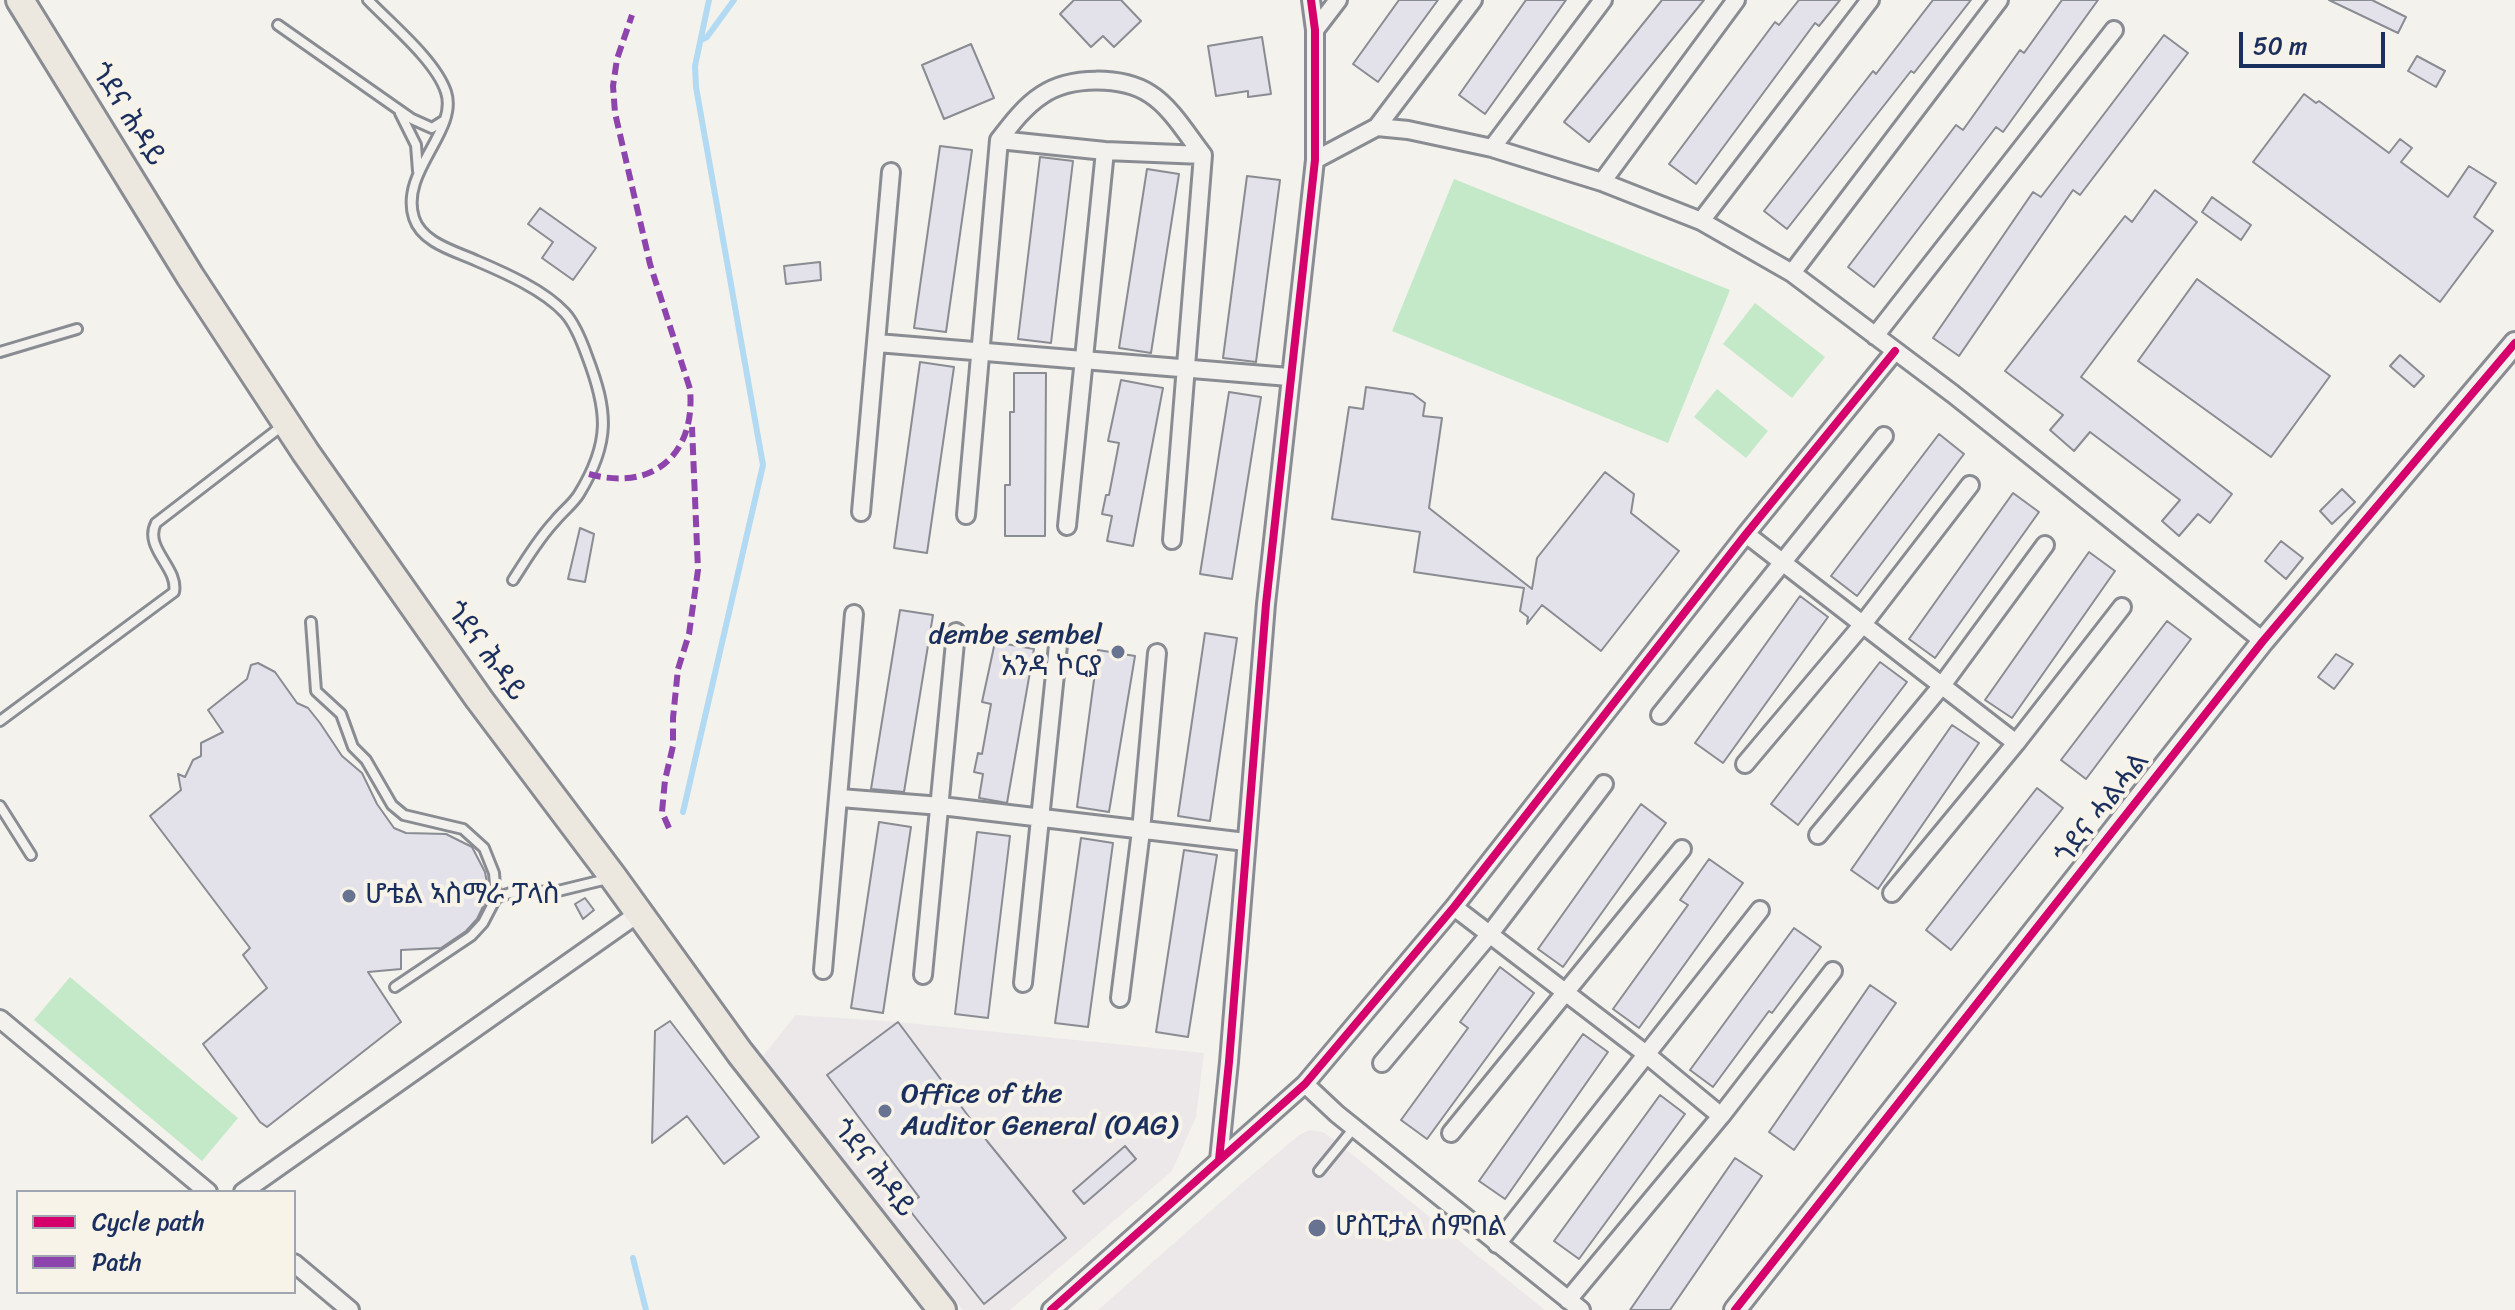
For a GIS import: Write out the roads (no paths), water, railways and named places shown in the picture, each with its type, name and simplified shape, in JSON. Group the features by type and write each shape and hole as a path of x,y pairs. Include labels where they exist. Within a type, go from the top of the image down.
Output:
{"main road":[{"name":"ጎደና ሕዳይ","path":"20,0 110,149 286,423 479,699 740,1053 942,1310"}],"street":[{"path":"1219,1160 1267,591 1315,160 1315,30 1311,0"},
{"path":"1315,30 1338,0"},
{"path":"1315,160 1377,127 1473,0"},
{"path":"1492,148 1603,0"},
{"path":"1602,182 1736,0"},
{"path":"1701,221 1870,0"},
{"path":"1792,273 1999,0"},
{"path":"1875,336 2114,30"},
{"path":"966,515 999,140 1021,113 1044,93 1094,81 1130,84 1152,94 1203,155 1172,540"},
{"path":"1377,127 1408,130 1492,148 1602,182 1701,221 1792,273 2263,641"},
{"path":"999,140 1105,151 1203,155"},
{"path":"1067,526 1105,151"},
{"path":"861,512 891,172"},
{"path":"877,343 1289,377"},
{"name":"ጎደና ሓልሓል","path":"1735,1310 2263,641 2515,343"},
{"path":"1051,1310 1305,1084 1454,907 1746,534 1895,351"},
{"path":"1660,715 1884,436"},
{"path":"1745,764 1863,624 1970,485"},
{"path":"1746,534 2016,743"},
{"path":"1818,835 1943,684 2045,545"},
{"path":"1892,893 2016,743 2122,607"},
{"path":"823,970 854,614"},
{"path":"923,975 956,632"},
{"path":"1023,983 1058,645"},
{"path":"1120,998 1141,831 1157,653"},
{"path":"1382,1063 1489,935 1604,784"},
{"path":"840,798 941,806 1246,842"},
{"path":"1451,1133 1682,849"},
{"path":"1454,907 1646,1054 1721,1116"},
{"path":"1497,1244 1760,910"},
{"path":"246,1190 639,913"},
{"path":"1305,1084 1354,1128 1575,1305 1833,971"},
{"path":"0,1019 206,1190"},
{"path":"296,1265 350,1310"}],"lane":[{"path":"368,0 430,66 446,92 448,108 444,121 418,171 412,198 414,218 424,235 520,280 565,313 581,339 599,389 605,418 602,441 591,470 578,496 536,544 513,580"},
{"path":"278,25 397,109 432,128 444,121"},
{"path":"397,109 416,145 418,171"},
{"path":"0,352 77,329"},
{"path":"0,721 174,592 173,580 153,541 152,530 156,523 286,423"},
{"path":"311,622 316,691 341,714 353,747 366,760 392,805 404,815 463,829 474,837 484,848 496,884 496,898 483,923 471,936 395,987"},
{"path":"0,806 31,855"},
{"path":"496,898 510,893 558,891 613,877"},
{"path":"496,884 510,893"},
{"path":"1319,1171 1354,1128"}],"waterway":[{"path":"683,812 763,465 696,87 695,66 709,0"},
{"path":"701,40 707,37 734,0"},
{"path":"633,1258 646,1310"}],"place":[{"name":"dembe sembel አንዳ ኮርያ","path":"1118,652"},
{"name":"ሆቴል ኣስማራ ፓላስ","path":"349,896"},
{"name":"Office of the Auditor General (OAG)","path":"885,1111"},
{"name":"ሆስፒታል ሰምበል","path":"1317,1228"}]}
